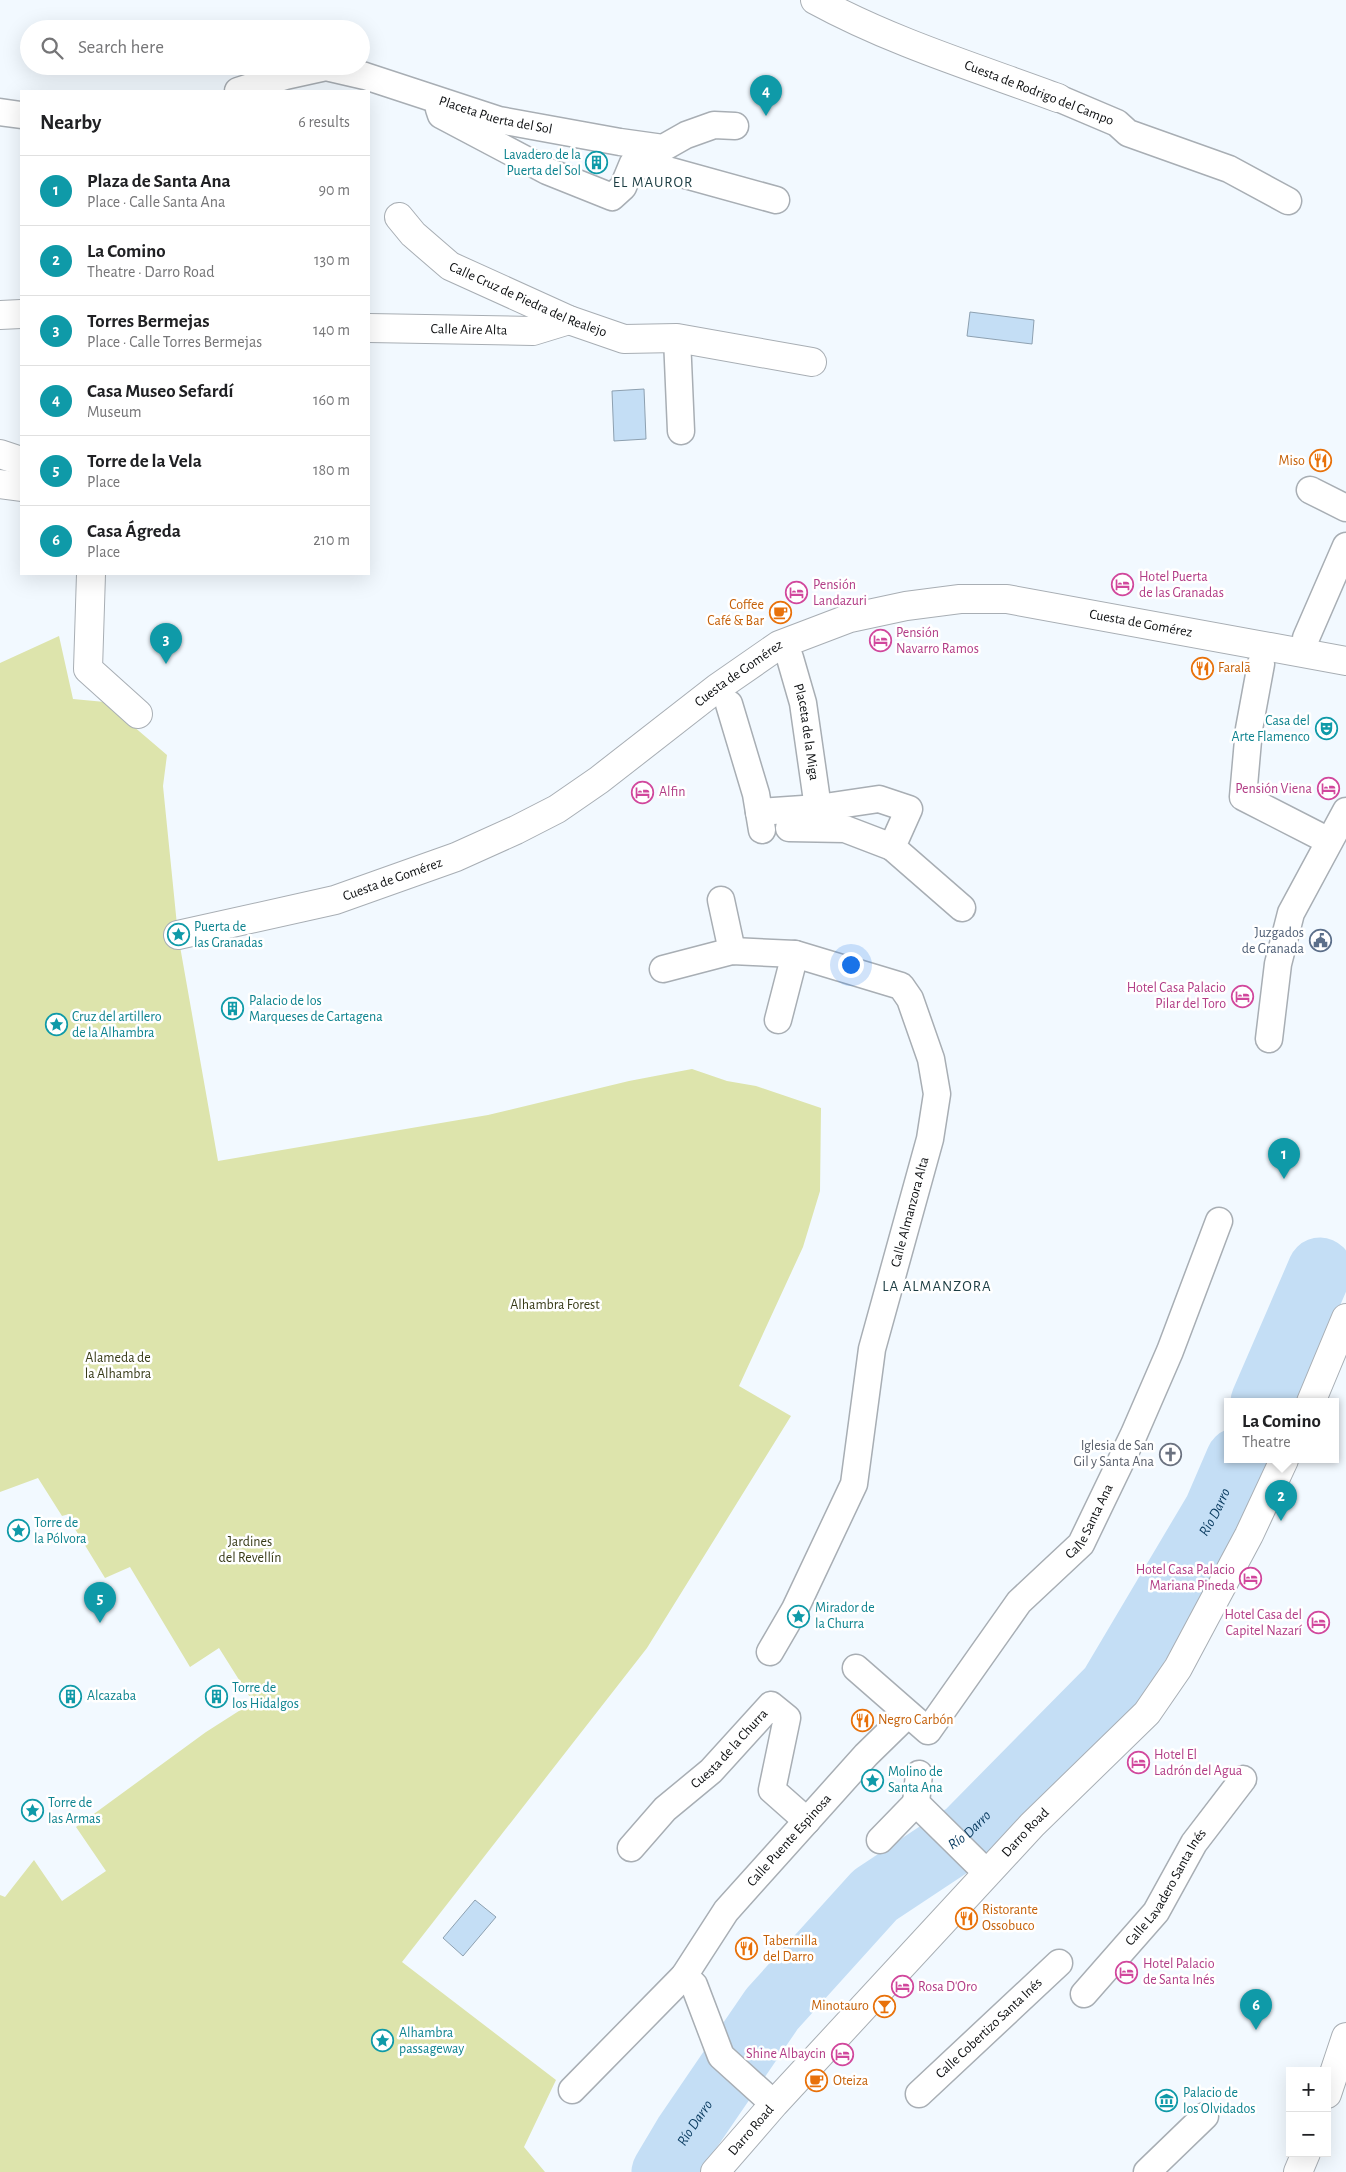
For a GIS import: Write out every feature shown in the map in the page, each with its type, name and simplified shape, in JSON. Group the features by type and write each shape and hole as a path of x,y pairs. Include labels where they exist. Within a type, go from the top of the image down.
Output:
{"street":[{"name":"Cuesta de Rodrigo del Campo","path":"815,0 838,13 919,47 1058,98 1117,123 1128,133 1229,169 1288,201"},
{"path":"241,90 290,75"},
{"path":"360,75 435,99"},
{"name":"Placeta Puerta del Sol","path":"435,99 499,120 663,148 686,135 714,125 735,126"},
{"name":"Placeta Puerta del Sol","path":"435,99 441,116 547,171 612,197 623,187 634,163 660,168 776,200"},
{"path":"0,112 20,115"},
{"name":"Calle Cruz de Piedra del Realejo","path":"400,217 413,234 450,266 569,320 624,339 677,338 812,362"},
{"path":"0,315 20,314"},
{"name":"Calle Aire Alta","path":"370,328 533,331 569,320"},
{"path":"677,338 681,431"},
{"path":"0,454 20,462"},
{"path":"0,484 20,487"},
{"path":"1310,490 1346,508"},
{"path":"1306,638 1346,546"},
{"path":"91,575 88,669 138,714"},
{"name":"Cuesta de Gomérez","path":"178,935 336,900 456,858 516,830 557,809 599,780 717,688 779,645 850,618 906,606 960,599 1006,599 1346,661"},
{"name":"Placeta de la Miga","path":"790,658 803,703 818,808"},
{"path":"1261,664 1249,730 1243,797 1329,841"},
{"path":"729,704 756,794 760,821 818,808 879,799 909,809 892,847"},
{"path":"1269,1040 1278,964 1291,913 1346,811"},
{"path":"789,828 846,830 892,847 962,908"},
{"path":"721,900 732,951"},
{"name":"Calle Almanzora Alta","path":"663,969 732,951 795,954 901,986 910,999 931,1059 937,1094 930,1139 872,1348 854,1484 795,1609 770,1652"},
{"path":"778,1020 795,954"},
{"name":"Calle Santa Ana","path":"908,1714 928,1731 1019,1602 1081,1544 1134,1434 1170,1351 1219,1221"},
{"path":"1313,1398 1346,1318"},
{"name":"Darro Road","path":"715,2172 765,2096 983,1868 1032,1825 1147,1714 1178,1668 1249,1535 1283,1463"},
{"path":"856,1668 908,1714"},
{"name":"Cuesta de la Churra","path":"631,1848 665,1809 711,1771 771,1705 787,1718 772,1790 807,1821"},
{"name":"Calle Puente Espinosa","path":"572,2090 684,1976 726,1911 866,1755 908,1714"},
{"path":"920,1774 923,1810 983,1868"},
{"name":"Calle Lavadero Santa Inés","path":"1084,1994 1156,1912 1194,1844 1243,1779"},
{"path":"880,1840 923,1810"},
{"name":"Calle Cobertizo Santa Inés","path":"919,2094 1059,1963"},
{"path":"684,1976 694,1985 721,2056 765,2096"},
{"path":"1331,2082 1346,2037"},
{"path":"1147,2172 1205,2116"},
{"path":"1298,2172 1304,2157"}],"green space":[{"name":"Alhambra Forest","path":"59,636 73,699 105,702 167,755 163,786 178,935 218,1161 488,1115 629,1081 692,1069 727,1081 756,1086 821,1108 820,1191 803,1247 739,1386 791,1416 647,1648 402,1962 556,2080 524,2147 545,2172 0,2172 0,1895 5,1897 34,1860 62,1901 106,1871 76,1827 206,1732 253,1702 219,1648 190,1667 130,1567 105,1578 75,1529 69,1514 62,1516 38,1478 0,1492 0,663"}],"water":[{"path":"970,312 1034,320 1032,344 967,336"},
{"path":"644,389 646,439 614,441 612,391"},
{"path":"475,1900 496,1917 463,1956 443,1938"}],"waterway":[{"name":"Río Darro","path":"1265,1398 1320,1270"},
{"name":"Río Darro","path":"664,2172 686,2135 772,2009 875,1895 967,1834 1111,1688 1216,1511 1237,1463"}],"place":[{"name":"Casa Museo Sefardí","path":"766,116"},
{"name":"Lavadero de la Puerta del Sol","path":"597,163"},
{"name":"Miso","path":"1321,461"},
{"name":"Hotel Puerta de las Granadas","path":"1123,585"},
{"name":"Pensión Landazuri","path":"797,593"},
{"name":"Coffee Café & Bar","path":"780,613"},
{"name":"Pensión Navarro Ramos","path":"880,641"},
{"name":"Torres Bermejas","path":"166,664"},
{"name":"Faralā","path":"1202,668"},
{"name":"Casa del Arte Flamenco","path":"1326,729"},
{"name":"Pensión Viena","path":"1328,789"},
{"name":"Alfin","path":"643,792"},
{"name":"Puerta de las Granadas","path":"178,935"},
{"name":"Juzgados de Granada","path":"1320,941"},
{"name":"Hotel Casa Palacio Pilar del Toro","path":"1242,996"},
{"name":"Palacio de los Marqueses de Cartagena","path":"233,1009"},
{"name":"Cruz del artillero de la Alhambra","path":"56,1025"},
{"name":"Plaza de Santa Ana","path":"1284,1179"},
{"name":"Iglesia de San Gil y Santa Ana","path":"1170,1454"},
{"name":"La Comino","path":"1281,1521"},
{"name":"Torre de la Pólvora","path":"18,1531"},
{"name":"Hotel Casa Palacio Mariana Pineda","path":"1251,1578"},
{"name":"Mirador de la Churra","path":"799,1616"},
{"name":"Torre de la Vela","path":"100,1623"},
{"name":"Hotel Casa del Capitel Nazarí","path":"1318,1623"},
{"name":"Alcazaba","path":"71,1696"},
{"name":"Torre de los Hidalgos","path":"216,1696"},
{"name":"Negro Carbón","path":"862,1720"},
{"name":"Hotel El Ladrón del Agua","path":"1138,1763"},
{"name":"Molino de Santa Ana","path":"872,1780"},
{"name":"Torre de las Armas","path":"32,1811"},
{"name":"Ristorante Ossobuco","path":"966,1918"},
{"name":"Tabernilla del Darro","path":"747,1949"},
{"name":"Hotel Palacio de Santa Inés","path":"1127,1972"},
{"name":"Rosa D'Oro","path":"902,1987"},
{"name":"Minotauro","path":"885,2006"},
{"name":"Casa Ágreda","path":"1256,2030"},
{"name":"Alhambra passageway","path":"383,2041"},
{"name":"Shine Albaycin","path":"842,2054"},
{"name":"Oteiza","path":"817,2081"},
{"name":"Palacio de los Olvidados","path":"1167,2101"}],"district":[{"name":"EL MAUROR","path":"653,182"},
{"name":"LA ALMANZORA","path":"937,1286"}],"park label":[{"name":"Alameda de la Alhambra","path":"118,1366"},
{"name":"Jardines del Revellín","path":"250,1550"}]}
